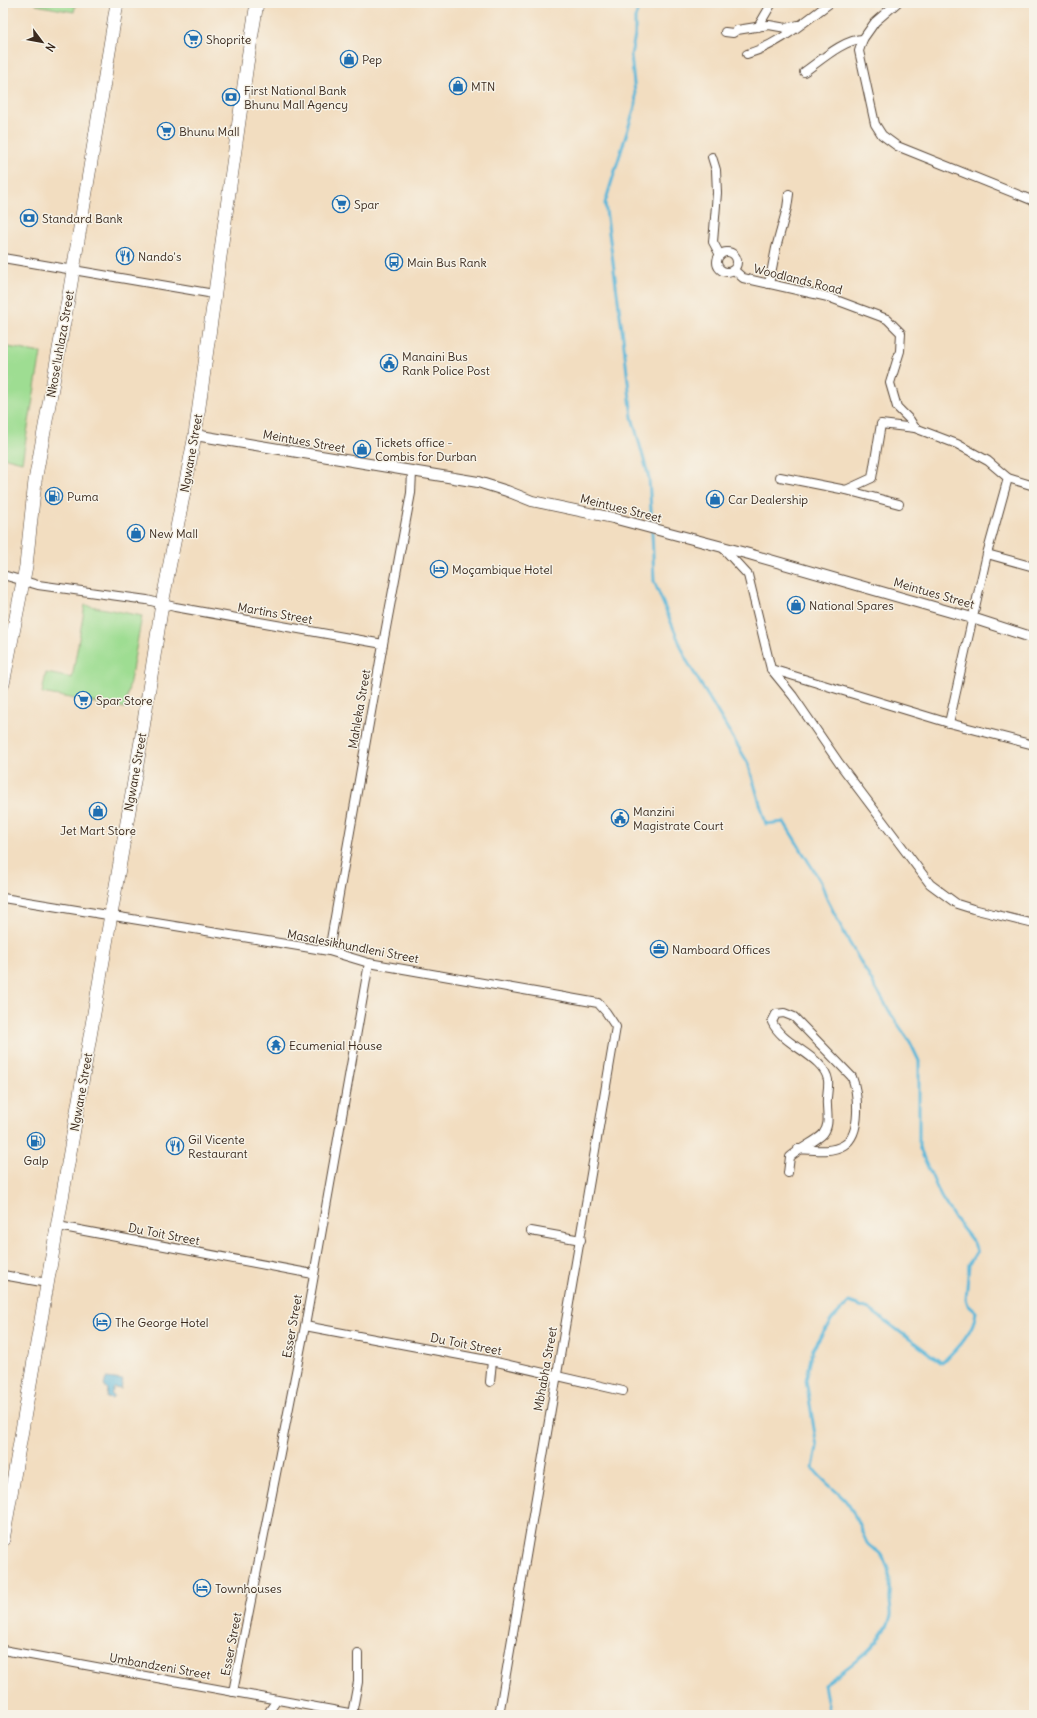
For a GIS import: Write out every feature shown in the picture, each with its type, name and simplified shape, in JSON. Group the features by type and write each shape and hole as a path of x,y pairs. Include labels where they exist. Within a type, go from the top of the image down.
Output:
{"main road":[{"name":"Nkose'luhlaza Street","path":"3,684 22,580 26,566 35,481 73,270 117,3"},
{"name":"Ngwane Street","path":"3,1540 58,1226 162,604 195,435 214,294 257,3"}],"street":[{"path":"758,27 772,3"},
{"path":"747,54 760,50 796,30 804,22 830,3"},
{"path":"897,3 875,22 863,39 859,51 875,124 882,135 897,146 1034,201"},
{"path":"725,32 733,33 737,30 769,25 791,28 804,22"},
{"path":"804,72 839,47 857,39 863,39"},
{"path":"712,157 716,170 717,193 713,242 720,255"},
{"path":"768,284 776,248 788,208 789,194"},
{"path":"725,252 734,255 737,260 734,270 724,272 720,269 717,264 717,259 720,255 725,252"},
{"path":"3,258 214,294"},
{"name":"Woodlands Road","path":"734,270 743,278 828,296 887,318 901,333 900,351 890,383 896,407 910,420 915,428 957,444 988,461 1008,478 1034,486"},
{"path":"846,490 872,478 880,424 915,428"},
{"name":"Meintues Street","path":"195,435 478,482 532,501 613,518 694,541 722,547 972,618 1034,638"},
{"name":"Mahleka Street","path":"329,951 383,644 412,493 412,472"},
{"path":"780,477 846,490 899,504"},
{"path":"949,723 987,554 1008,478"},
{"path":"722,547 748,575 770,669 793,696 840,764 930,884 957,904 1034,924"},
{"path":"987,554 1034,567"},
{"path":"3,575 22,580"},
{"name":"Martins Street","path":"22,580 38,585 147,600 383,644"},
{"path":"770,669 949,723 1034,745"},
{"name":"Masalesikhundleni Street","path":"3,898 329,951 369,963 598,1004 606,1012 616,1027"},
{"name":"Esser Street","path":"234,1692 305,1326 369,963"},
{"path":"788,1173 790,1156 798,1149 822,1135 828,1124 826,1105 828,1079 822,1067 776,1031 772,1022 776,1014 784,1013 794,1017 852,1077 856,1089 857,1103 854,1133 845,1145 825,1151 798,1149"},
{"name":"Mbhabha Street","path":"498,1715 556,1376 581,1240 616,1027"},
{"name":"Du Toit Street","path":"58,1226 313,1274"},
{"path":"531,1231 581,1240"},
{"path":"3,1275 48,1283"},
{"name":"Du Toit Street","path":"305,1326 492,1361 623,1391"},
{"path":"490,1382 492,1361"},
{"name":"Umbandzeni Street","path":"3,1650 356,1714"},
{"path":"356,1714 358,1654"},
{"path":"270,1715 270,1710 277,1700"}],"green space":[{"path":"36,3 76,3 74,12 36,5"},
{"path":"3,346 41,353 22,462 3,457"},
{"path":"85,605 142,616 125,708 42,693 46,673 72,678"}],"water":[{"path":"106,1378 123,1380 121,1389 114,1388 111,1394 114,1396 112,1399 107,1398 108,1389 104,1386"}],"waterway":[{"path":"640,3 635,18 635,35 631,55 636,103 605,203 632,417 649,478 652,526"},
{"path":"652,531 654,581 687,661 748,763 766,824 784,822 821,882 827,899 849,942 891,1014 910,1042 919,1061 919,1147 941,1197 955,1219 974,1243 977,1251 969,1264 966,1299 968,1305 976,1312 975,1319 964,1340 942,1363 869,1309 849,1302 832,1319 813,1349 806,1380 817,1447 813,1468 820,1477 849,1505 867,1543 880,1553 884,1559 888,1569 890,1585 891,1616 887,1627 863,1655 824,1685 830,1715"}],"place":[{"name":"Shoprite","path":"193,39"},
{"name":"Pep","path":"349,59"},
{"name":"MTN","path":"458,86"},
{"name":"First National Bank Bhunu Mall Agency","path":"231,97"},
{"name":"Bhunu Mall","path":"166,131"},
{"name":"Spar","path":"341,204"},
{"name":"Standard Bank","path":"29,218"},
{"name":"Nando's","path":"125,256"},
{"name":"Main Bus Rank","path":"394,262"},
{"name":"Manaini Bus Rank Police Post","path":"389,363"},
{"name":"Tickets office - Combis for Durban","path":"362,449"},
{"name":"Puma","path":"54,496"},
{"name":"Car Dealership","path":"715,499"},
{"name":"New Mall","path":"136,533"},
{"name":"Moçambique Hotel","path":"439,569"},
{"name":"National Spares","path":"796,605"},
{"name":"Spar Store","path":"83,700"},
{"name":"Jet Mart Store","path":"98,811"},
{"name":"Manzini Magistrate Court","path":"620,818"},
{"name":"Namboard Offices","path":"659,949"},
{"name":"Ecumenial House","path":"276,1045"},
{"name":"Galp","path":"36,1141"},
{"name":"Gil Vicente Restaurant","path":"175,1146"},
{"name":"The George Hotel","path":"102,1322"},
{"name":"Townhouses","path":"202,1588"}]}
